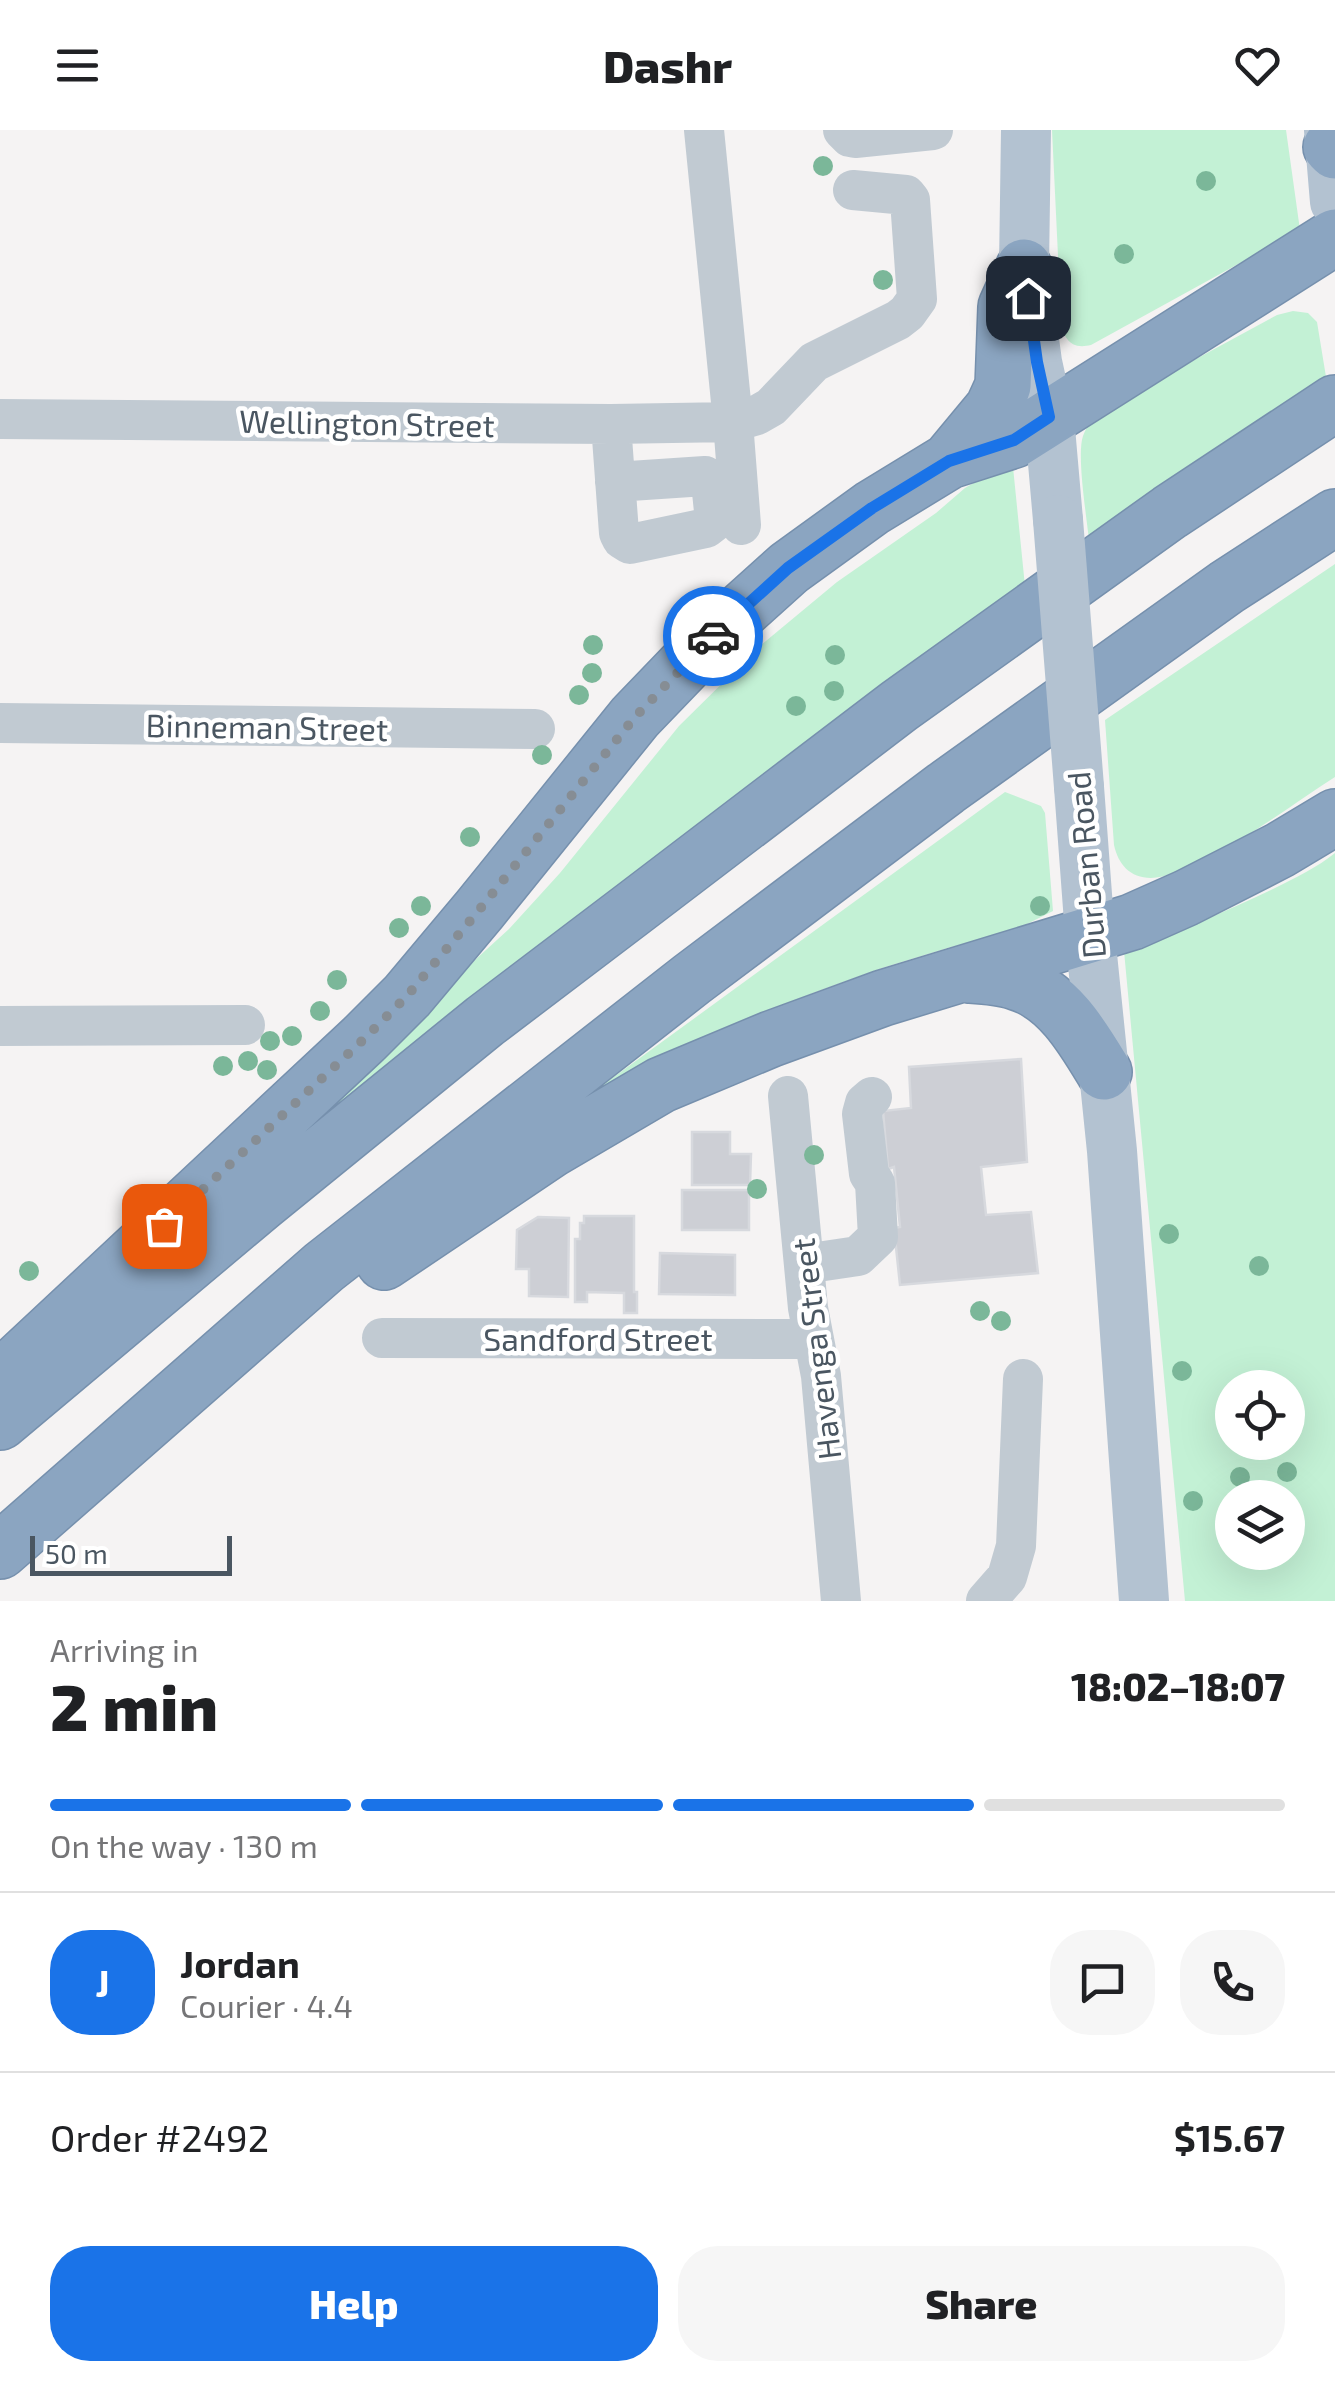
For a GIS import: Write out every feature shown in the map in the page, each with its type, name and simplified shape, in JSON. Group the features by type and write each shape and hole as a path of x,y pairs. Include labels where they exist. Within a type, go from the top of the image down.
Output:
{"highway":[{"path":"0,1379 407,996 635,717 710,639 788,568 872,508 949,461 1014,440 1335,237"},
{"path":"949,461 993,408 1004,386 1006,307 1024,267"},
{"path":"0,1422 261,1202 485,1021 899,706 1170,512 1335,403"},
{"path":"0,1551 324,1267 692,979 946,788 1227,587 1335,516"},
{"path":"0,1562 101,1491 373,1270 552,1149 661,1084 882,998 1132,922 1280,850 1335,817"},
{"path":"960,974 1018,982 1042,994 1068,1020 1104,1072"}],"main road":[{"name":"Durban Road","path":"1026,130 1024,267 1049,417 1090,935 1114,1170 1144,1601"},
{"path":"1331,143 1335,202"}],"street":[{"path":"704,130 741,525"},
{"path":"843,130 855,138 933,130"},
{"path":"734,422 771,407 814,362 898,320 917,299 910,200 906,195 853,190"},
{"name":"Wellington Street","path":"0,418 734,422"},
{"path":"612,424 615,482"},
{"name":"Binneman Street","path":"0,723 535,729"},
{"path":"0,1026 246,1026"},
{"name":"Havenga Street","path":"788,1096 804,1264 821,1376 840,1601"},
{"path":"804,1264 858,1256 878,1237 862,1108 872,1098"},
{"name":"Sandford Street","path":"382,1338 814,1339"},
{"path":"986,1601 1008,1576 1016,1546 1023,1379"}],"green space":[{"path":"1052,130 1286,130 1300,230 1091,345 1073,344 1066,337 1061,319"},
{"path":"1308,313 1317,322 1328,389 1090,549 1081,446 1094,418 1102,410 1277,315"},
{"path":"1006,464 1013,467 1026,596 273,1165 261,1155 509,929 560,873 679,726 760,646 837,582 965,488"},
{"path":"1335,564 1335,777 1244,837 1193,865 1151,878 1131,873 1122,864 1114,845 1105,720"},
{"path":"1005,792 1041,806 1045,813 1053,911 1027,924 1031,933 951,947 813,993 751,1019 552,1122"},
{"path":"1335,853 1335,1601 1185,1601 1124,951 1298,876"}],"building":[{"path":"1021,1059 1027,1162 981,1167 986,1215 1031,1212 1038,1273 900,1285 894,1228 900,1227 894,1167 888,1169 883,1111 911,1108 909,1067"},
{"path":"692,1132 730,1132 730,1154 751,1154 750,1185 692,1185"},
{"path":"682,1190 749,1190 749,1230 682,1230"},
{"path":"584,1216 634,1216 637,1313 624,1313 624,1293 587,1292 587,1302 575,1302 575,1239 580,1239"},
{"path":"538,1217 569,1218 568,1297 529,1296 529,1269 516,1269 517,1230"},
{"path":"660,1253 735,1255 735,1295 659,1294"}],"way so far":[{"path":"164,1226 407,996 635,717 713,636"}],"route":[{"path":"713,636 788,568 872,508 949,461 1014,440 1049,417 1028,298"}]}
